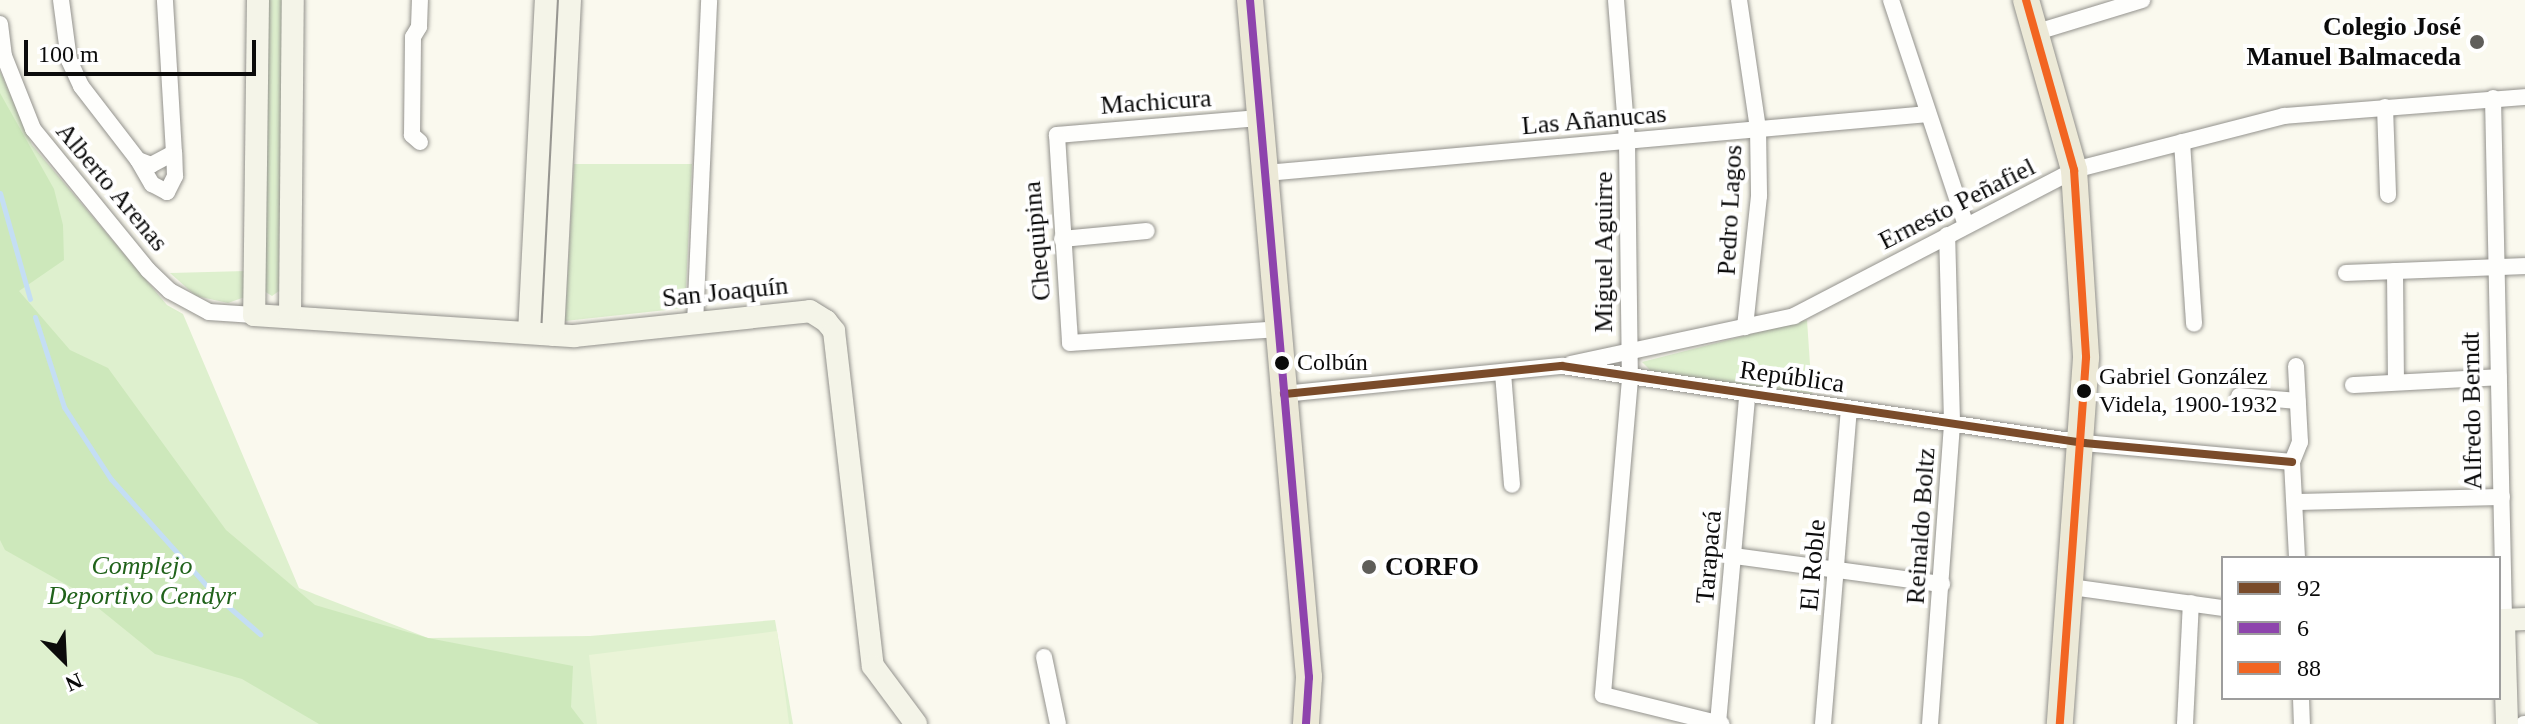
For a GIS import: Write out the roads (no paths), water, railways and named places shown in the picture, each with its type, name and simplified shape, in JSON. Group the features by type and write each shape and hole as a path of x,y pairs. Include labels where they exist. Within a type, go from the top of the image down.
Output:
{"main road":[{"path":"254,315 258,0"},
{"path":"290,317 293,0"},
{"path":"529,333 546,0"},
{"path":"553,335 570,0"},
{"path":"1250,0 1309,677 1306,724"},
{"path":"2026,0 2074,170 2086,358 2084,443 2060,724"},
{"name":"San Joaquín","path":"254,315 553,335 810,311 834,331 873,666 916,724"},
{"name":"Alfredo Berndt","path":"2507,724 2509,620"}],"street":[{"path":"61,0 69,60 81,86 138,160 152,184 167,192 175,176 165,0"},
{"path":"420,0 419,27 413,37 412,135 420,142"},
{"path":"695,324 709,0"},
{"name":"Miguel Aguirre","path":"1616,0 1627,141 1630,379 1603,695 1719,724"},
{"name":"Pedro Lagos","path":"1739,0 1758,129 1759,196 1745,327"},
{"path":"1891,0 1966,225"},
{"path":"2037,32 2142,0"},
{"name":"Alberto Arenas","path":"0,24 17,97 33,129 138,259 188,303 209,312 254,315"},
{"name":"Ernesto Peñafiel","path":"1562,366 1794,316 2074,170 2284,116 2525,97"},
{"name":"Alfredo Berndt","path":"2493,98 2502,497 2509,620"},
{"path":"2385,107 2388,195"},
{"name":"Las Añanucas","path":"1266,173 1928,114"},
{"name":"Machicura","path":"1057,135 1259,118"},
{"name":"Chequipina","path":"1057,135 1070,343 1279,329"},
{"path":"2182,142 2194,324"},
{"path":"138,160 151,165 174,153"},
{"path":"1062,239 1147,231"},
{"name":"Reinaldo Boltz","path":"1930,724 1952,422 1947,235"},
{"path":"2346,273 2525,266"},
{"path":"2395,271 2396,382"},
{"name":"República","path":"1284,394 1562,366 1630,379 2084,443 2292,462"},
{"path":"2296,366 2300,442 2292,462 2297,556"},
{"path":"1503,373 1512,485"},
{"path":"2353,385 2499,377"},
{"name":"Tarapacá","path":"1719,724 1747,395"},
{"path":"2239,396 2298,401"},
{"name":"El Roble","path":"1823,724 1849,409"},
{"path":"2296,502 2502,497"},
{"path":"1734,556 1942,584"},
{"path":"2071,587 2221,608"},
{"path":"2185,724 2191,603"},
{"path":"1044,657 1058,724"},
{"path":"2301,700 2302,724"}],"waterway":[{"path":"0,193 30,299"},
{"path":"35,317 64,407 111,479 215,595 260,634"}],"place":[{"name":"Colegio José Manuel Balmaceda","path":"2477,42"},
{"name":"Colbún","path":"1282,363"},
{"name":"Gabriel González Videla, 1900-1932","path":"2084,391"},
{"name":"CORFO","path":"1369,567"}],"park label":[{"name":"Complejo Deportivo Cendyr","path":"142,581"}]}
